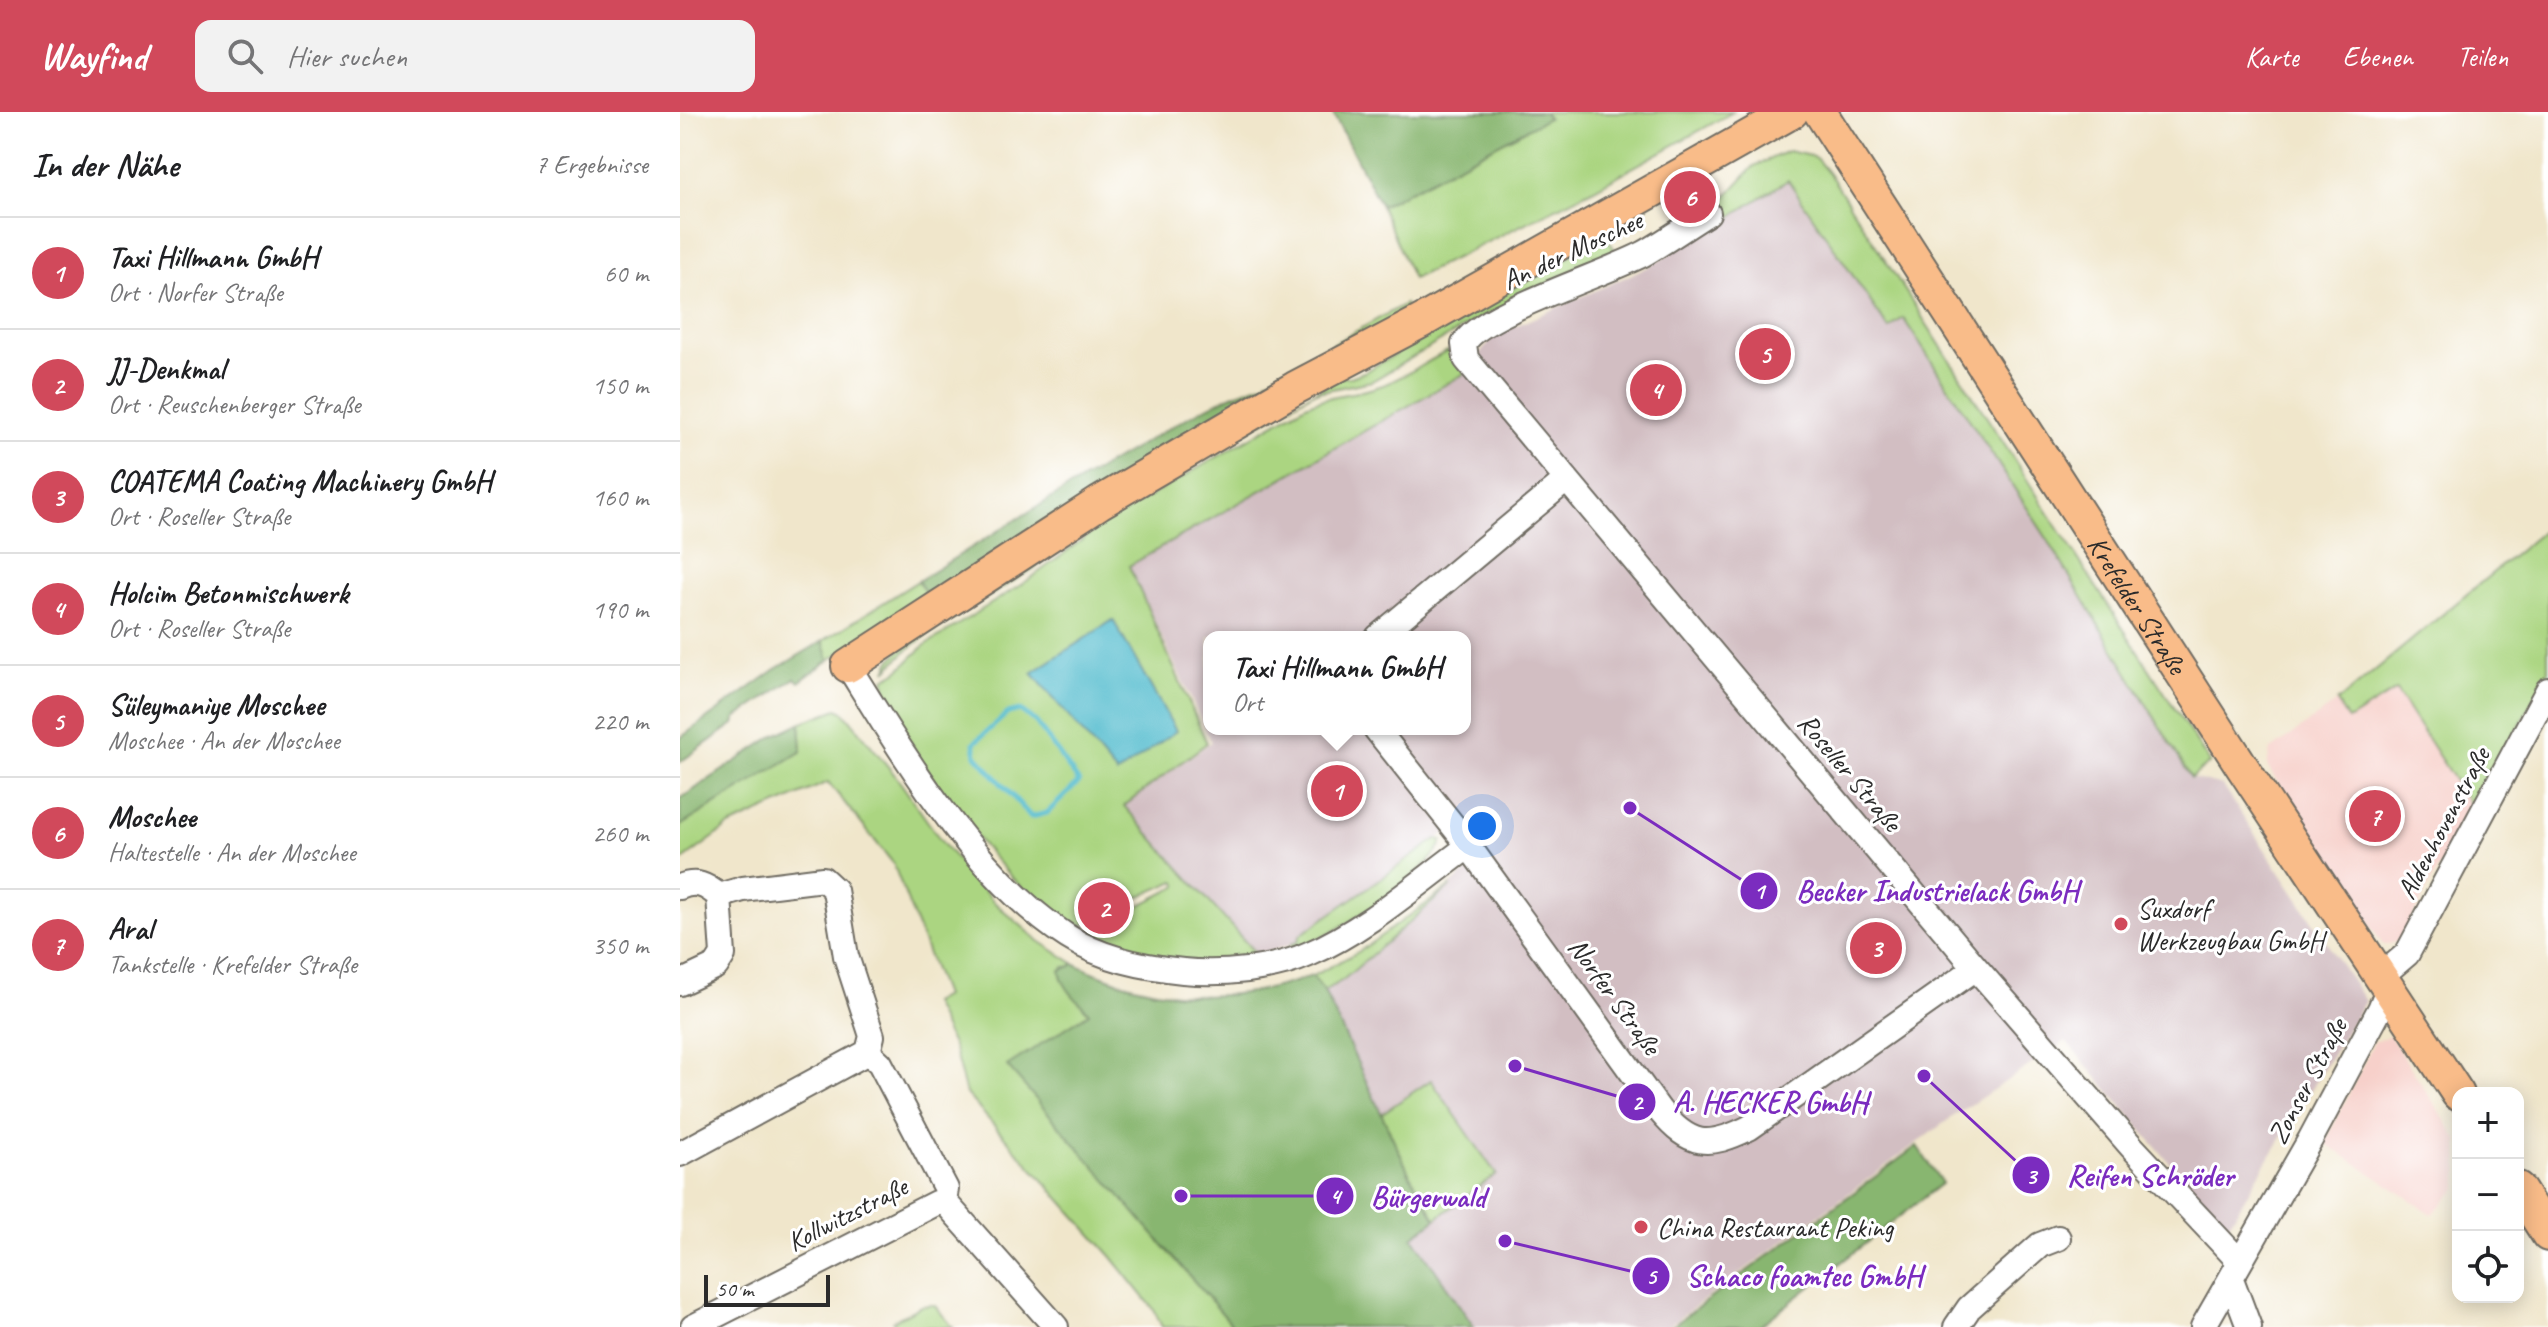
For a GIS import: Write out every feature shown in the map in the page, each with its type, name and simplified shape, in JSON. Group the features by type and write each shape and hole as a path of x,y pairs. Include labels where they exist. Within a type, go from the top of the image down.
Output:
{"main road":[{"path":"848,666 1099,503 1318,374 1422,321 1792,112"},
{"name":"Krefelder Straße","path":"1820,112 2236,757 2453,1087"},
{"path":"2524,1197 2548,1235"}],"street":[{"name":"An der Moschee","path":"1464,344 1476,328 1644,253 1708,213"},
{"name":"Roseller Straße","path":"1464,344 1466,359 1566,480 1976,968 2236,1271"},
{"path":"1385,631 1566,480"},
{"path":"848,666 927,788 974,851 1027,906 1069,938 1111,957 1153,968 1205,973 1255,968 1306,956 1340,938 1469,846"},
{"name":"Aldenhovenstraße","path":"2385,982 2407,954 2548,690"},
{"name":"Norfer Straße","path":"1381,735 1469,846 1660,1111 1675,1129 1692,1140 1725,1140 1749,1128 1976,968"},
{"path":"680,1154 868,1052 872,1036 846,956 835,890 823,879 743,889 719,896"},
{"path":"680,887 691,882 706,886 719,896 723,955 716,966 680,983"},
{"name":"Zonser Straße","path":"2203,1327 2310,1140 2380,1009 2385,982"},
{"name":"Kollwitzstraße","path":"868,1052 880,1063 911,1120 946,1189 944,1201"},
{"name":"Kollwitzstraße","path":"693,1327 944,1201"},
{"name":"Kollwitzstraße","path":"944,1201 1056,1327"},
{"path":"1956,1327 1969,1308 2040,1245 2058,1238"},
{"path":"2236,1271 2249,1327"}],"shaded area":[{"path":"1788,180 1889,328 1902,318 2046,537 2191,778 2223,786 2365,1001 2226,1229 2066,1041 1948,1120 1667,1327 1475,1327 1413,1237 1431,1080 1381,1114 1324,991 1343,980 1477,862 1452,828 1298,942 1258,955 1125,806 1211,742 1208,735 1471,735 1471,631 1203,631 1203,725 1129,566 1462,375 1495,335 1648,267"},
{"path":"2396,690 2475,812 2440,865 2400,940 2383,945 2267,766 2270,751 2337,702 2349,720"},
{"path":"2390,1036 2452,1131 2452,1194 2432,1214 2325,1143 2374,1042"}],"green space":[{"path":"1332,112 1544,112 1548,118 1381,206"},
{"path":"1544,112 1733,112 1594,189 1413,279 1381,206 1547,118"},
{"path":"1788,151 1815,157 1831,176 2210,763 2191,778 2046,537 1903,318 1889,329 1788,180 1727,219 1718,205 1754,166"},
{"path":"1606,235 1619,257 1485,315 1372,381 1313,393 1340,377 1364,372"},
{"path":"1405,304 1408,312 1291,377 1266,381"},
{"path":"1448,351 1465,372 1129,566 1207,743 1124,806 1257,955 1263,953 1268,957 1225,964 1145,957 1091,937 1097,927 1178,886 1175,881 1136,898 1111,884 1103,890 1109,912 1075,929 1015,881 969,828 906,734 884,679 898,671 924,646 1027,581 1106,522 1306,405 1380,386"},
{"path":"1291,377 928,597 918,581 1192,415 1250,388"},
{"path":"1298,402 1092,524 1035,568 927,635 886,671 900,650 1076,530"},
{"path":"2548,527 2548,671 2475,812 2396,690 2348,720 2337,702"},
{"path":"918,581 928,597 829,660 823,641"},
{"path":"823,641 829,660 799,682 795,678 736,718 734,724 680,762 680,738 776,669"},
{"path":"837,709 844,712 895,775 944,845 995,903 1039,941 1073,963 1064,967 1070,992 1089,1013 1008,1066 1234,1327 1162,1327 1153,1308 1111,1256 966,1094 954,1049 932,1003 944,996 893,863 828,782 729,826 680,862 680,826 802,751 800,723"},
{"path":"800,723 802,751 680,826 680,799 775,735"},
{"path":"1437,839 1443,840 1437,851 1394,891 1330,933 1290,950 1291,944 1298,942 1299,936"},
{"path":"1451,886 1343,980 1324,991 1312,976 1360,951"},
{"path":"1073,963 1131,985 1191,995 1251,992 1312,976 1324,991 1411,1177 1436,1219 1413,1237 1474,1327 1234,1327 1007,1066 1089,1013 1061,976 1060,970"},
{"path":"1431,1080 1496,1174 1436,1219 1411,1177 1381,1114"},
{"path":"1917,1146 1942,1183 1759,1327 1671,1327"},
{"path":"934,1305 953,1327 896,1327 893,1321 921,1306"}],"water":[{"path":"1113,620 1176,731 1117,774 1032,673"}],"waterway":[{"path":"1020,710 1036,722 1079,782 1047,813 1031,817 976,755 974,743 1008,713 1020,710"}],"place":[{"name":"Moschee","path":"1690,197"},
{"name":"Süleymaniye Moschee","path":"1765,354"},
{"name":"Holcim Betonmischwerk","path":"1656,390"},
{"name":"Taxi Hillmann GmbH","path":"1337,791"},
{"name":"Becker Industrielack GmbH","path":"1630,808"},
{"name":"Aral","path":"2375,816"},
{"name":"JJ-Denkmal","path":"1104,908"},
{"name":"Suxdorf Werkzeugbau GmbH","path":"2121,924"},
{"name":"COATEMA Coating Machinery GmbH","path":"1876,948"},
{"name":"A. HECKER GmbH","path":"1515,1066"},
{"name":"Reifen Schröder","path":"1924,1076"},
{"name":"Bürgerwald","path":"1181,1196"},
{"name":"China Restaurant Peking","path":"1641,1227"},
{"name":"Schaco foamtec GmbH","path":"1505,1241"}]}
